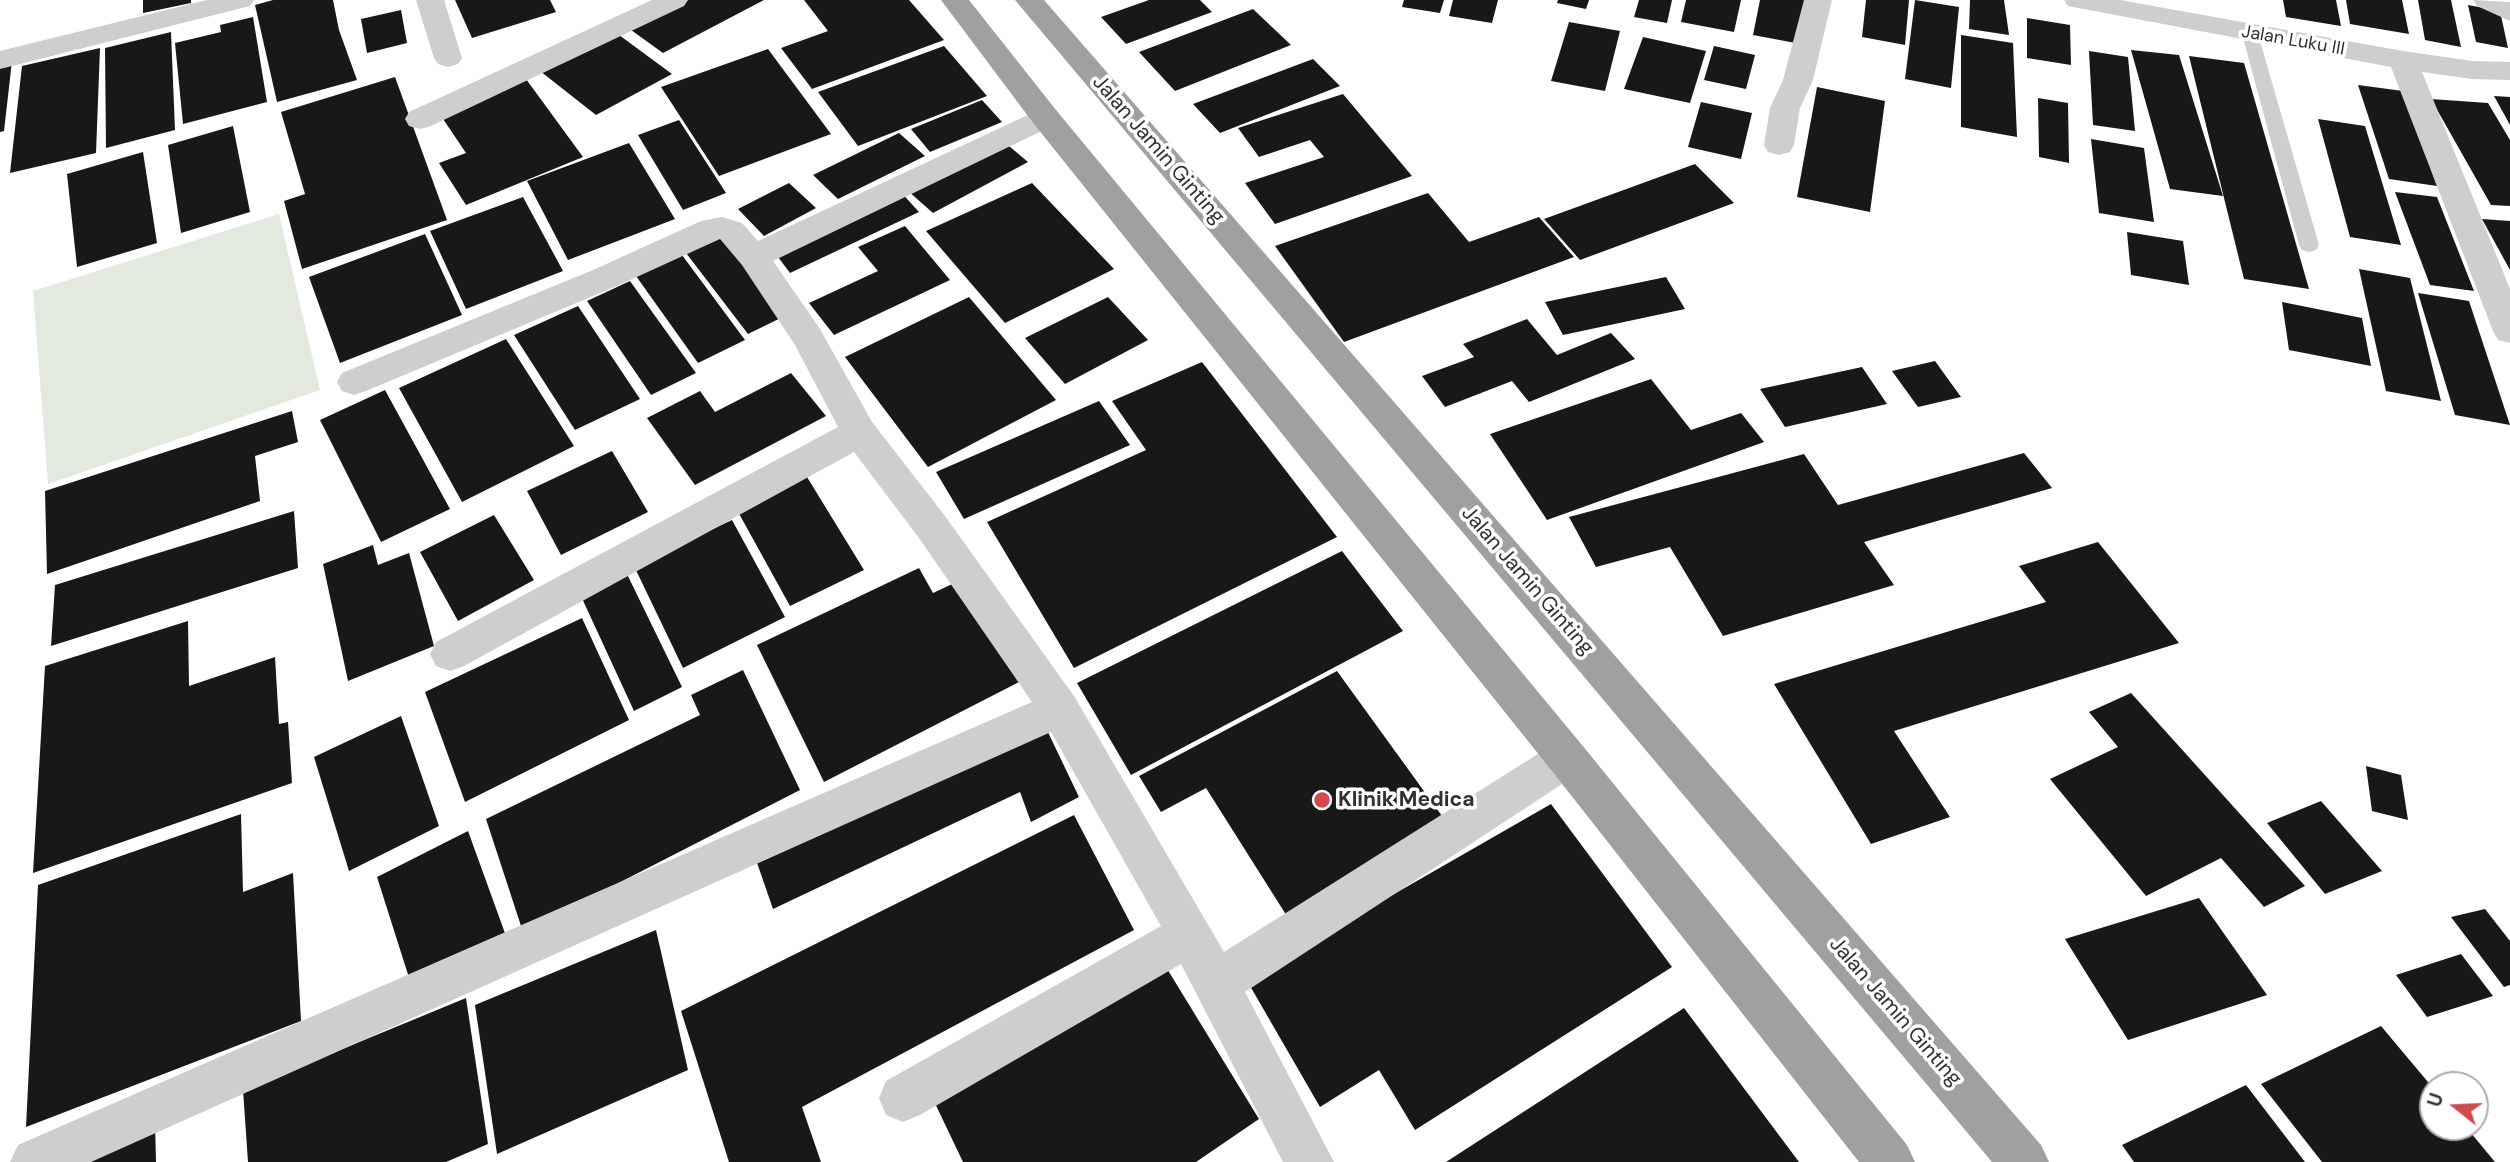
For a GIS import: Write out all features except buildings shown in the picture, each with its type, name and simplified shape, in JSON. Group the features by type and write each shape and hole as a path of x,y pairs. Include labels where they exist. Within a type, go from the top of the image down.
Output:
{"highway":[{"path":"956,0 1045,117 1567,758 1890,1162"},
{"name":"Jalan Jamin Ginting","path":"1029,0 2024,1162"}],"street":[{"path":"0,60 240,0"},
{"path":"430,0 448,58"},
{"path":"420,118 674,0"},
{"path":"1779,145 1785,108 1798,80 1818,0"},
{"name":"Jalan Luku III","path":"2078,0 2250,34 2403,60 2473,70 2510,71"},
{"path":"2487,0 2510,13"},
{"path":"2403,60 2510,331"},
{"path":"753,257 1045,117"},
{"path":"354,382 605,278 712,229 728,228 753,257 808,338 859,432 932,527 1060,709 1217,983 1309,1162"},
{"path":"450,654 859,432"},
{"path":"35,1162 1060,709"},
{"path":"1217,983 1567,758"},
{"path":"903,1098 1190,934"}],"lane":[{"path":"2250,34 2309,245"}],"shaded area":[{"path":"279,214 320,390 48,484 33,291"}],"place":[{"name":"Klinik Medica","path":"1322,800"}]}
